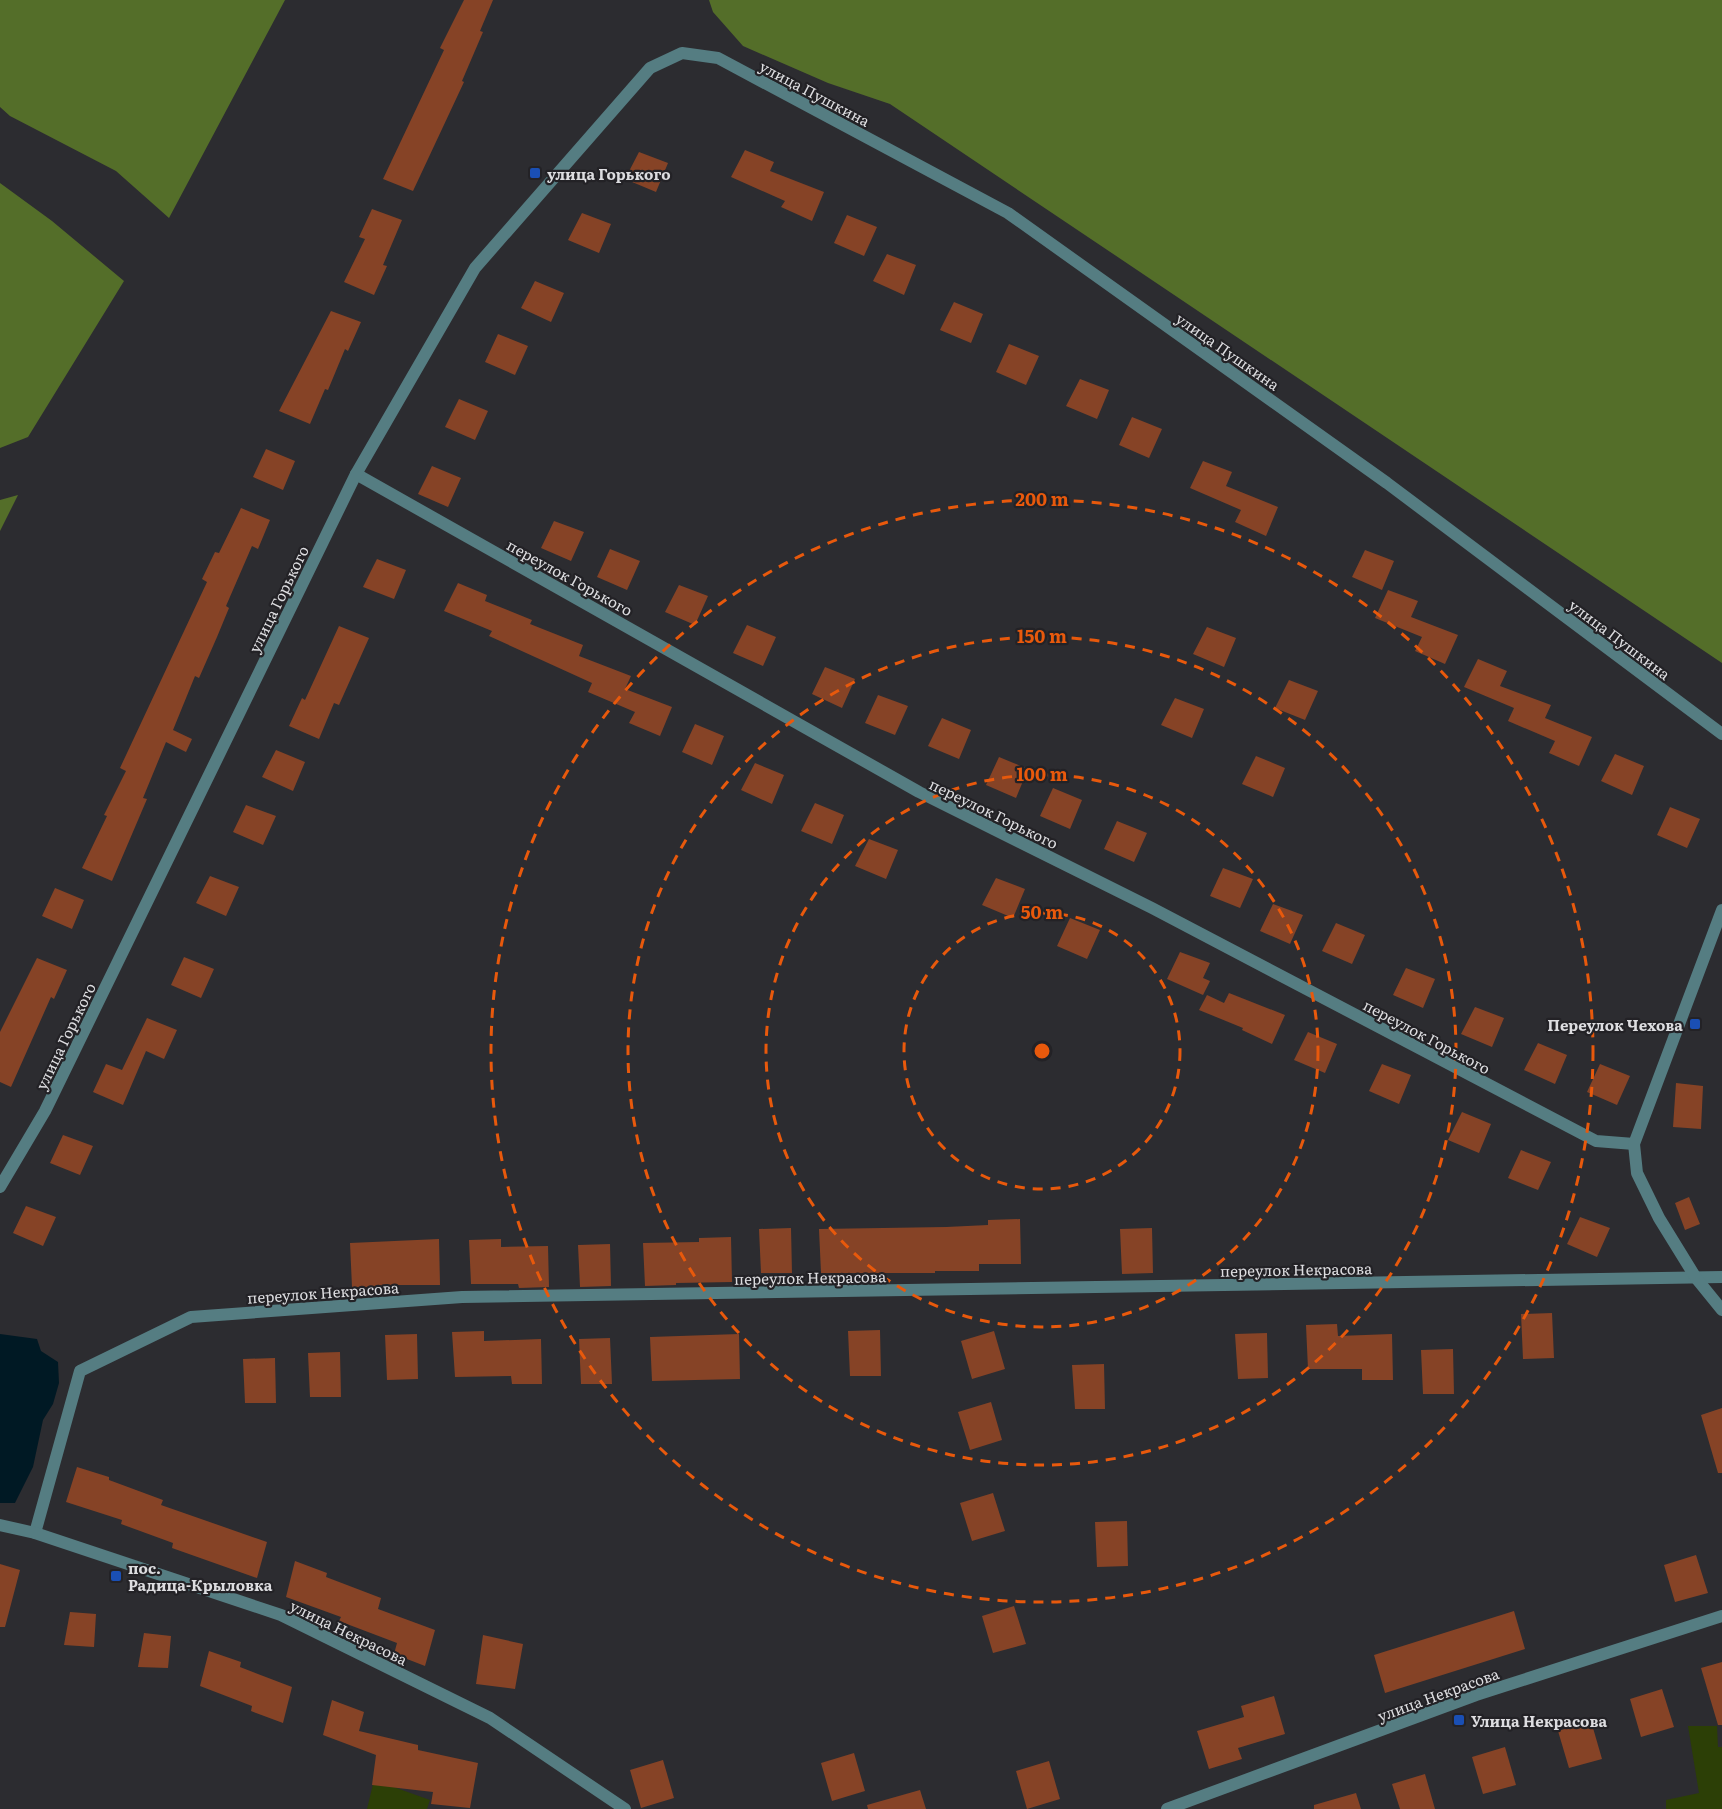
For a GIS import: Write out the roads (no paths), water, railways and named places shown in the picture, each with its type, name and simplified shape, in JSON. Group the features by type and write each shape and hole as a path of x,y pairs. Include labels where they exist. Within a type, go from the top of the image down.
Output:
{"street":[{"name":"улица Горького","path":"0,1187 50,1100 356,474 476,268 650,68 682,52"},
{"name":"улица Пушкина","path":"682,52 718,58 1008,213 1388,483 1722,734"},
{"name":"переулок Горького","path":"356,474 919,792 1152,908 1596,1141 1634,1144"},
{"path":"1722,910 1634,1144 1637,1173 1659,1218 1696,1278 1722,1310"},
{"name":"переулок Некрасова","path":"35,1533 80,1371 191,1317 462,1297 1722,1277"},
{"name":"улица Некрасова","path":"0,1525 35,1533 281,1615 490,1718 625,1809"},
{"name":"улица Некрасова","path":"1167,1809 1476,1695 1722,1616"}],"water":[{"path":"0,1334 37,1339 41,1351 58,1362 59,1383 53,1404 43,1420 33,1467 15,1503 0,1503"}],"place":[{"name":"улица Горького","path":"535,173"},
{"name":"Переулок Чехова","path":"1695,1024"},
{"name":"пос. Радица-Крыловка","path":"116,1576"},
{"name":"Улица Некрасова","path":"1459,1720"}]}
